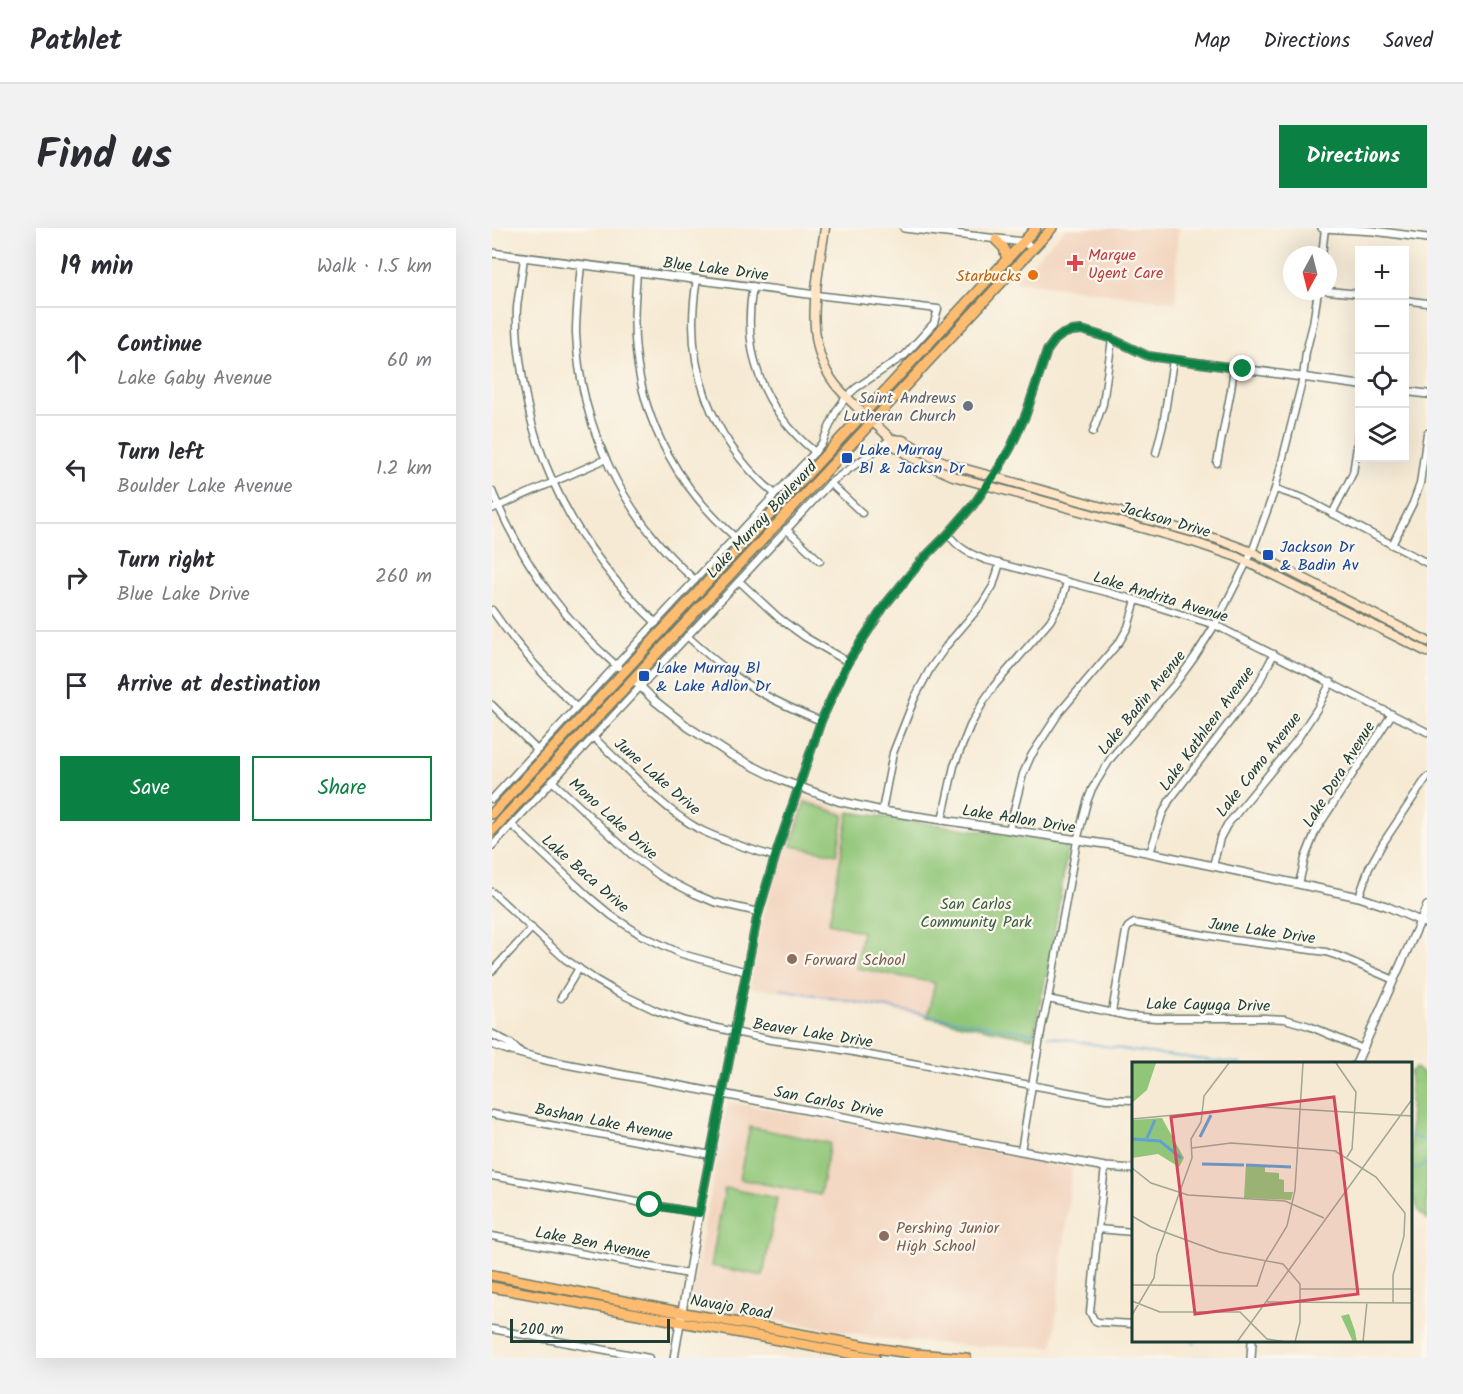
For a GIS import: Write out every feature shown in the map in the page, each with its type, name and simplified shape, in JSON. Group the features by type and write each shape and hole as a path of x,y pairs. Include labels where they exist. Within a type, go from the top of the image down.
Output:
{"main road":[{"name":"Jackson Drive","path":"825,228 814,325 818,351 828,374 846,397 873,421 896,447 912,458 952,476 1196,543 1247,562 1427,652"},
{"name":"Lake Murray Boulevard","path":"492,814 620,669 636,659 1036,228"},
{"name":"Lake Murray Boulevard","path":"492,831 1052,228"},
{"path":"996,240 1004,248 1007,260"},
{"name":"Jackson Drive","path":"891,439 903,440 939,460 993,477 1184,529 1252,552 1427,641"},
{"path":"633,680 636,659"},
{"path":"620,669 621,692"},
{"name":"Navajo Road","path":"492,1275 882,1349 966,1358"},
{"name":"Navajo Road","path":"492,1287 875,1358"}],"street":[{"path":"906,228 1023,242 1033,248"},
{"path":"1323,246 1324,228 1374,231 1427,238"},
{"name":"Blue Lake Drive","path":"492,253 938,309"},
{"path":"524,258 518,306 518,342 522,377 534,434 553,483 576,528 596,557 627,594 656,622"},
{"path":"581,265 576,319 579,366 589,413 606,459 623,493 645,526 695,580"},
{"path":"637,272 634,321 636,351 644,394 653,423 664,449 686,485 709,513 735,537"},
{"path":"697,279 693,313 694,347 706,400 734,452 775,495"},
{"path":"753,286 749,330 758,372 777,412 790,430 815,452"},
{"path":"1337,292 1355,294"},
{"name":"Lake Badin Avenue","path":"1020,1151 1077,840 1087,802 1092,789 1111,758 1194,658 1215,625 1252,552 1275,489 1303,378 1317,300"},
{"path":"1409,301 1427,303"},
{"name":"Lake Murray Boulevard","path":"492,799 576,707 620,669 656,622 815,452 846,397 905,355 934,323 938,309"},
{"path":"674,1358 699,1213 758,912 821,721 848,662 885,605 922,560 974,504 993,477 1011,447 1026,414 1047,351 1052,343 1058,337 1072,331 1087,331 1112,339 1148,356 1355,384"},
{"path":"1093,432 1103,404 1112,339"},
{"path":"1156,453 1163,425 1173,360"},
{"path":"1217,464 1234,367"},
{"path":"1409,392 1427,394"},
{"path":"1392,545 1420,484 1427,433"},
{"name":"Lake Murray Boulevard","path":"492,846 830,483 891,439"},
{"path":"1332,514 1353,473 1355,457"},
{"path":"495,507 606,459"},
{"path":"830,483 862,513"},
{"path":"1275,489 1303,498 1427,563"},
{"path":"492,491 495,507 550,595 581,631 620,669"},
{"path":"786,529 820,561"},
{"name":"Lake Andrita Avenue","path":"948,534 966,552 986,560 1136,600 1215,625 1427,732"},
{"path":"882,811 892,753 915,698 930,669 947,645 982,604 993,586 1000,563"},
{"path":"739,581 779,618 805,637 848,662"},
{"path":"942,820 954,766 970,726 994,686 1050,621 1062,600 1067,582"},
{"path":"1009,830 1020,784 1031,756 1059,713 1120,641 1128,627 1136,600"},
{"path":"492,610 543,675 576,707"},
{"path":"687,636 752,688 821,721"},
{"name":"Lake Kathleen Avenue","path":"1150,853 1169,801 1257,686 1274,654"},
{"name":"Lake Adlon Drive","path":"633,680 680,721 716,746 756,769 838,801 882,811 1112,845 1213,866 1359,897 1386,906 1423,923"},
{"name":"Lake Como Avenue","path":"1213,866 1220,838 1227,825 1296,741 1331,682"},
{"path":"492,705 537,750"},
{"name":"Lake Dora Avenue","path":"1299,884 1305,858 1316,830 1392,714"},
{"name":"June Lake Drive","path":"593,737 665,805 686,820 724,841 775,857"},
{"path":"1359,897 1369,868 1383,843 1427,777"},
{"name":"Mono Lake Drive","path":"552,781 633,856 660,876 714,902 758,912"},
{"path":"492,787 498,793"},
{"name":"Lake Baca Drive","path":"512,825 600,907 641,935 682,954 747,972"},
{"name":"Beaver Lake Drive","path":"492,892 565,959 611,989 657,1011 691,1022 771,1040 826,1047 1106,1099 1132,1100"},
{"path":"1357,1062 1423,923 1427,906"},
{"name":"June Lake Drive","path":"1112,1012 1126,931 1134,923 1234,940 1326,952 1394,980"},
{"path":"492,971 532,928"},
{"path":"561,998 579,968"},
{"name":"Lake Cayuga Drive","path":"1048,999 1128,1016 1285,1019 1309,1026 1363,1049"},
{"name":"San Carlos Drive","path":"492,1034 511,1044 521,1053"},
{"name":"San Carlos Drive","path":"492,1044 549,1061 1105,1167 1132,1170"},
{"name":"Bashan Lake Avenue","path":"492,1114 711,1155"},
{"path":"1105,1167 1090,1312 1094,1320 1098,1322 1132,1324"},
{"path":"492,1176 699,1213"},
{"path":"1098,1229 1132,1232"},
{"name":"Lake Ben Avenue","path":"492,1236 688,1274"},
{"path":"492,1329 649,1358"},
{"path":"1251,1358 1252,1343"}],"shaded area":[{"path":"1066,228 1179,228 1176,255 1176,302 1014,281"},
{"path":"802,796 849,812 829,923 862,931 856,968 936,983 927,1017 796,993 750,988 764,911"},
{"name":"Pershing Junior High School","path":"729,1102 849,1123 1072,1168 1053,1347 974,1346 892,1340 690,1305"}],"green space":[{"path":"805,802 844,815 837,854 791,846"},
{"name":"San Carlos Community Park","path":"849,812 1064,843 1067,848 1064,873 1033,1038 927,1017 935,983 856,968 862,932 829,923"},
{"path":"1416,1068 1427,1078 1427,1220 1419,1211 1412,1194 1412,1071"},
{"path":"750,1127 830,1143 820,1195 739,1179"},
{"path":"725,1188 777,1198 763,1276 711,1266"}],"waterway":[{"path":"780,989 1037,1034"},
{"path":"1048,1036 1133,1051 1225,1062"},
{"path":"1412,1136 1427,1142"},
{"path":"1412,1169 1419,1168 1427,1162"}],"place":[{"name":"Marque Ugent Care","path":"1075,263"},
{"name":"Starbucks","path":"1033,275"},
{"name":"Saint Andrews Lutheran Church","path":"968,406"},
{"name":"Lake Murray Bl & Jacksn Dr","path":"847,458"},
{"name":"Jackson Dr & Badin Av","path":"1268,555"},
{"name":"Lake Murray Bl & Lake Adlon Dr","path":"644,676"},
{"name":"Forward School","path":"792,959"},
{"name":"Pershing Junior High School","path":"884,1236"}],"route":[{"path":"650,1205 699,1213 757,918 821,721 848,662 898,588 974,504 997,471 1026,414 1047,351 1052,343 1067,332 1082,330 1112,339 1148,356 1243,369"}]}
